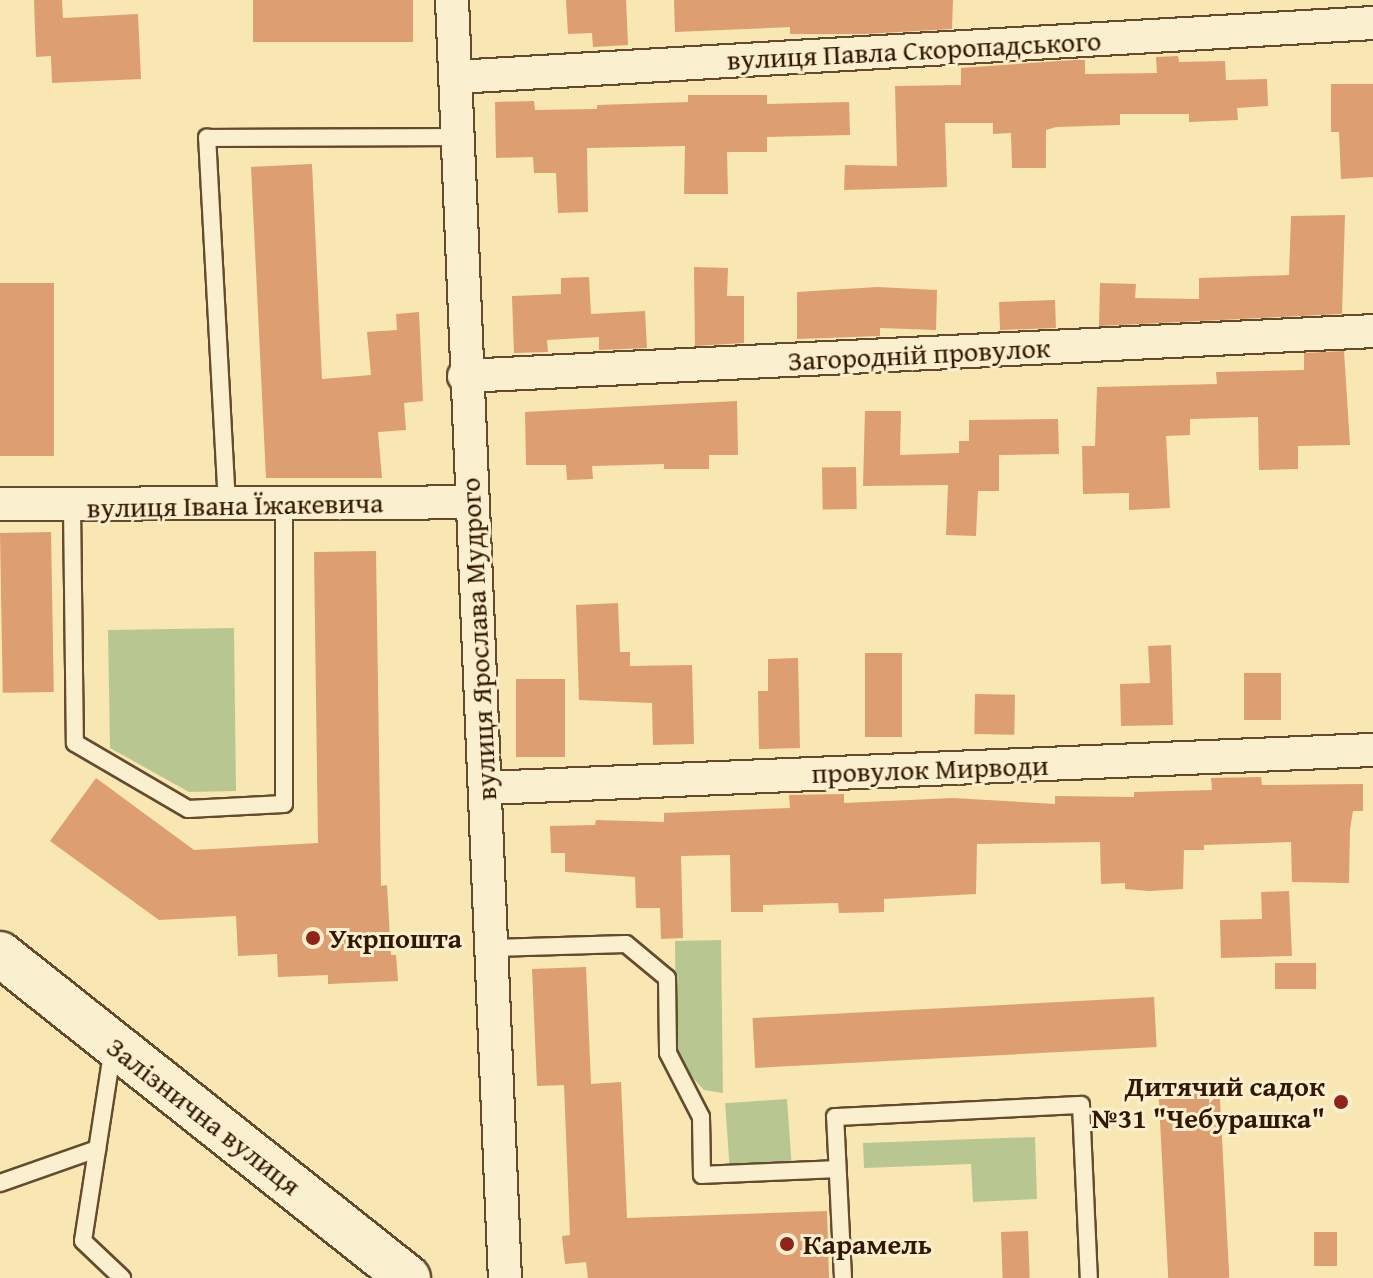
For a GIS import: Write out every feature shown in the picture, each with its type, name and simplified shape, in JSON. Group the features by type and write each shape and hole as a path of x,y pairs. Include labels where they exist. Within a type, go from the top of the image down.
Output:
{"main road":[{"name":"Залізнична вулиця","path":"0,954 408,1278"}],"street":[{"name":"вулиця Ярослава Мудрого","path":"452,0 464,376 487,788 505,1278"},
{"name":"вулиця Павла Скоропадського","path":"456,77 1373,23"},
{"name":"Загородній провулок","path":"464,376 1373,331"},
{"name":"вулиця Івана Їжакевича","path":"0,504 72,507 470,502"},
{"name":"провулок Мирводи","path":"487,788 1373,750"}],"lane":[{"path":"227,505 207,138 458,137"},
{"path":"72,507 75,743 188,809 284,804 284,504"},
{"path":"493,948 626,944 667,978 668,1053 701,1117 702,1175 837,1169"},
{"path":"113,1044 83,1241 122,1278"},
{"path":"843,1278 835,1117 1081,1105 1089,1278"},
{"path":"0,1183 97,1149"}],"green space":[{"path":"234,628 236,791 189,792 110,748 108,630"},
{"path":"721,940 723,1093 704,1090 676,1060 675,941"},
{"path":"787,1099 791,1162 730,1166 725,1103"},
{"path":"1035,1137 1037,1199 973,1202 971,1164 864,1168 863,1143"}],"building":[{"path":"34,0 62,0 63,18 138,14 141,79 52,83 51,56 36,57"},
{"path":"253,0 413,0 413,42 253,42"},
{"path":"566,0 626,0 628,45 593,47 592,33 568,34"},
{"path":"674,0 953,0 952,29 864,34 790,34 790,27 675,32"},
{"path":"1178,56 1179,62 1225,61 1226,80 1267,79 1268,106 1237,108 1238,120 1189,122 1189,114 1120,114 1120,125 1056,127 1046,130 1046,168 1012,168 1011,133 993,134 993,123 945,123 947,187 844,190 845,165 897,166 895,86 961,85 961,68 1074,60 1085,60 1085,74 1157,73 1156,57"},
{"path":"1331,84 1373,84 1373,177 1341,179 1339,132 1331,132"},
{"path":"688,95 767,95 767,104 849,102 850,135 767,137 767,152 727,152 728,194 684,194 685,146 587,148 588,212 558,213 556,173 534,173 533,157 496,158 495,102 534,101 535,110 597,109 597,105 688,102"},
{"path":"312,164 322,379 371,375 367,332 397,330 396,314 419,312 423,401 404,403 406,430 378,432 382,478 266,478 251,167"},
{"path":"1345,215 1342,314 1099,326 1100,283 1136,284 1135,298 1199,299 1199,278 1289,275 1291,216"},
{"path":"694,267 728,268 727,296 744,296 744,343 695,346"},
{"path":"589,277 591,314 645,311 647,348 599,350 599,337 547,340 548,352 514,353 512,296 561,294 561,278"},
{"path":"0,283 54,283 54,456 0,456"},
{"path":"877,287 937,290 936,330 880,328 880,336 797,339 797,292"},
{"path":"1055,300 1056,328 1000,330 999,302"},
{"path":"1344,351 1350,445 1298,446 1298,469 1259,470 1258,417 1190,419 1190,435 1166,436 1170,508 1129,510 1129,493 1083,494 1082,446 1095,446 1097,387 1217,384 1216,372 1304,370 1304,353"},
{"path":"737,401 738,455 709,455 709,469 664,469 664,464 592,466 593,479 567,480 566,465 526,465 525,412"},
{"path":"865,411 901,411 900,455 959,453 959,441 969,441 969,420 1058,419 1059,454 999,455 999,491 978,491 976,536 946,535 948,485 863,486"},
{"path":"856,467 857,509 823,510 822,468"},
{"path":"51,532 54,692 3,693 0,533"},
{"path":"376,551 381,886 387,885 391,955 396,955 398,981 328,984 328,975 278,977 277,954 238,956 236,916 159,920 50,841 96,778 194,850 318,843 314,552"},
{"path":"618,603 620,652 630,652 630,666 692,665 694,744 653,745 652,703 579,700 576,605"},
{"path":"1171,645 1173,725 1121,726 1120,684 1150,683 1148,646"},
{"path":"865,653 902,653 902,737 865,737"},
{"path":"798,658 800,748 759,749 758,691 768,691 768,659"},
{"path":"1244,673 1281,673 1281,720 1244,720"},
{"path":"516,679 565,679 565,757 516,757"},
{"path":"975,694 1015,695 1014,735 974,734"},
{"path":"1261,777 1262,785 1363,784 1363,811 1353,811 1350,829 1349,883 1292,882 1291,842 1204,845 1204,850 1184,850 1183,889 1149,891 1125,889 1125,883 1101,884 1100,842 977,844 976,894 884,899 884,912 839,913 838,903 763,905 763,912 731,912 730,855 681,856 683,938 661,939 660,908 636,908 635,877 565,872 565,853 551,853 550,826 595,825 596,820 664,822 664,813 790,808 789,795 844,794 844,803 953,798 1055,804 1055,796 1134,797 1134,792 1212,790 1211,778"},
{"path":"1289,891 1292,956 1221,958 1220,920 1262,919 1261,892"},
{"path":"1275,963 1316,963 1316,989 1275,989"},
{"path":"586,967 591,1084 621,1082 627,1218 827,1211 829,1278 588,1278 586,1262 565,1264 562,1236 570,1235 564,1085 537,1086 532,969"},
{"path":"1154,997 1157,1047 755,1068 753,1018"},
{"path":"1219,1081 1229,1278 1168,1278 1158,1084"},
{"path":"1028,1231 1030,1278 1003,1278 1001,1232"},
{"path":"1314,1232 1337,1232 1337,1266 1314,1266"}],"place":[{"name":"Укрпошта","path":"313,938"},
{"name":"Дитячий садок №31 \"Чебурашка\"","path":"1341,1102"},
{"name":"Карамель","path":"787,1244"}]}
